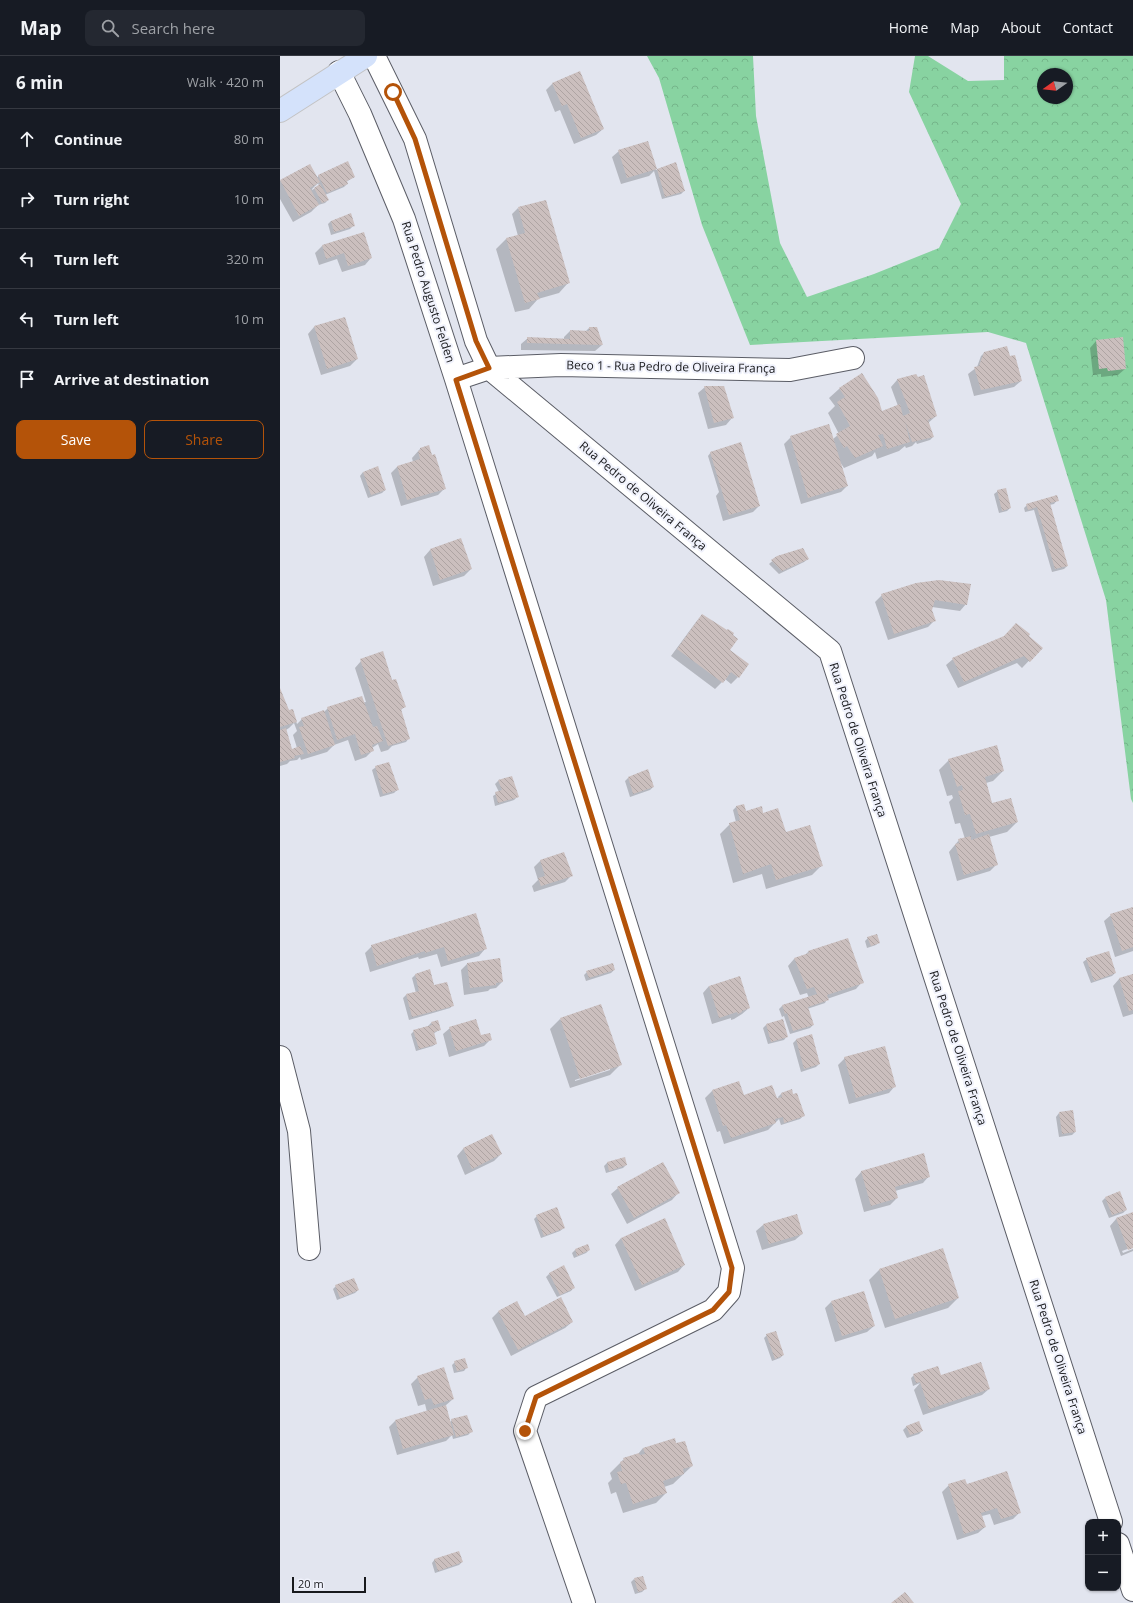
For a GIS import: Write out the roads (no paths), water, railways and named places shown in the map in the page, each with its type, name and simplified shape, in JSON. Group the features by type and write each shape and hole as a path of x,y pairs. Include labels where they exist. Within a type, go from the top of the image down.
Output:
{"main road":[{"path":"280,111 366,56"}],"street":[{"name":"Rua Pedro de Oliveira França","path":"374,56 415,139 476,341 489,368 830,651 1110,1519"},
{"name":"Rua Pedro Augusto Felden","path":"339,72 360,114 404,219 456,380 732,1268 729,1292 713,1310 536,1397 525,1431 584,1603"},
{"name":"Beco 1 - Rua Pedro de Oliveira França","path":"456,380 489,368 561,365 790,370 853,358"},
{"path":"280,1057 299,1131 309,1249"},
{"path":"1121,1553 1133,1590"}]}
